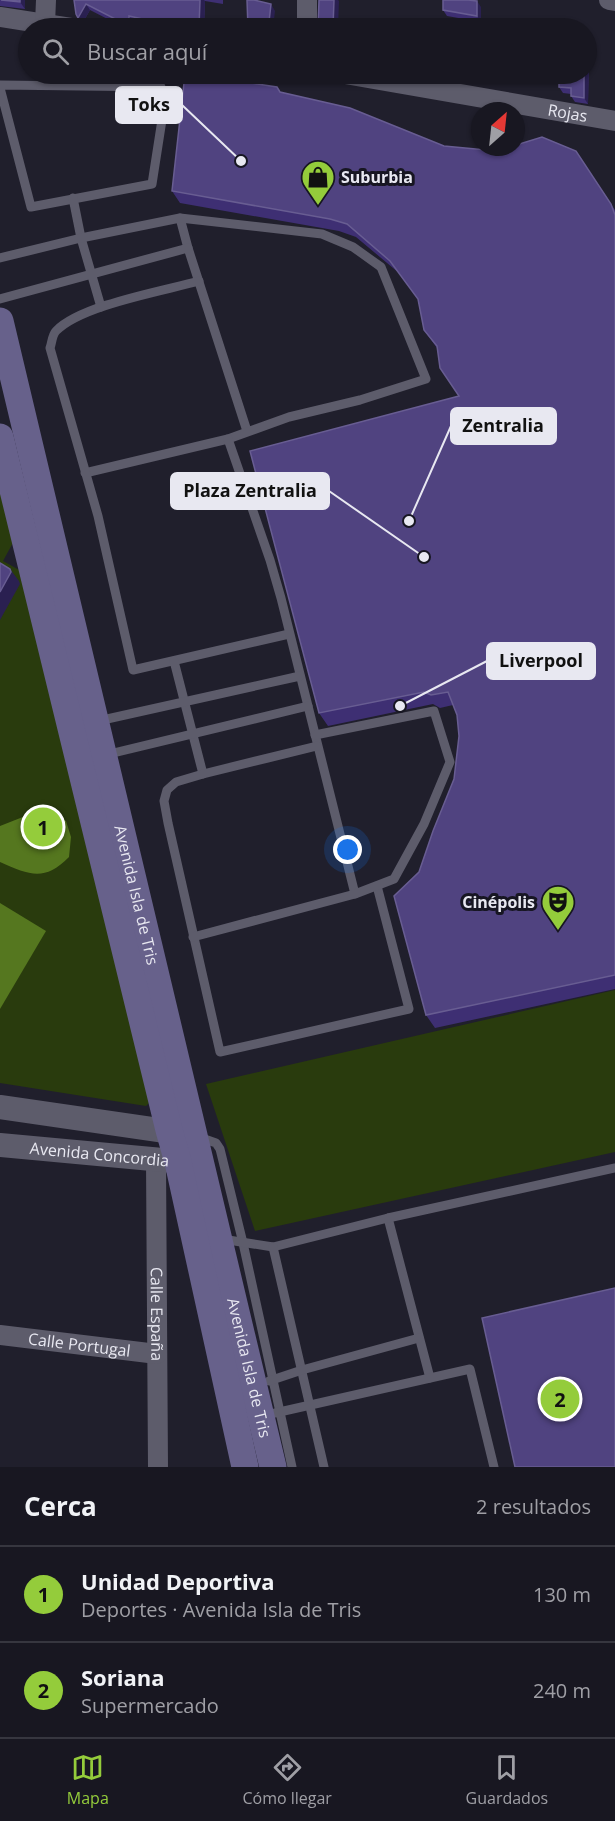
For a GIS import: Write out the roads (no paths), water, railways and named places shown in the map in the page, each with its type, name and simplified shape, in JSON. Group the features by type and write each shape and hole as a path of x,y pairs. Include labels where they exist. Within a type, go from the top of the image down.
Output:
{"main road":[{"name":"Avenida Isla de Tris","path":"0,321 103,755 182,1133 178,1162 248,1387"},
{"name":"Avenida Isla de Tris","path":"0,437 182,1133"},
{"name":"Avenida Isla de Tris","path":"178,1162 231,1241 248,1387 254,1417 273,1467"},
{"name":"Avenida Isla de Tris","path":"245,1467 254,1417"}],"street":[{"path":"45,18 46,0"},
{"path":"307,0 307,18"},
{"path":"609,0 615,1"},
{"path":"0,17 18,20"},
{"name":"Rojas","path":"401,84 615,122"},
{"name":"Avenida Concordia","path":"0,1107 182,1133"},
{"name":"Avenida Concordia","path":"0,1144 178,1162"},
{"name":"Calle España","path":"158,1467 157,1354 178,1162"},
{"name":"Calle Portugal","path":"0,1335 157,1354"}],"lane":[{"path":"0,87 161,87 164,107 152,184 73,198 31,207 0,87"},
{"path":"73,198 81,238 101,307"},
{"path":"180,218 247,431"},
{"path":"0,258 81,238 180,218 322,234 353,246 381,267 426,379 360,400 289,417 228,439 85,472"},
{"path":"0,299 188,248"},
{"path":"199,281 101,307 71,320 54,332 50,348 98,516 133,670 289,634"},
{"path":"228,439 270,560 355,894"},
{"path":"174,661 203,774"},
{"path":"95,722 300,676"},
{"path":"103,755 308,706"},
{"path":"193,937 355,894 394,879 424,824 450,762 434,711 315,735"},
{"path":"317,746 203,774 176,782 167,790 164,801 219,1052 410,1009 376,886"},
{"path":"182,1133 210,1140 220,1149 231,1241 273,1246 615,1168"},
{"path":"388,1218 429,1378"},
{"path":"273,1246 324,1467"},
{"path":"248,1387 419,1338"},
{"path":"292,1467 254,1417 470,1370 494,1467"}],"place":[{"name":"Toks","path":"241,161"},
{"name":"Suburbia","path":"318,206"},
{"name":"Zentralia","path":"409,521"},
{"name":"Plaza Zentralia","path":"424,557"},
{"name":"Liverpool","path":"400,706"},
{"name":"Unidad Deportiva","path":"43,827"},
{"name":"Cinépolis","path":"558,931"},
{"name":"Soriana","path":"560,1399"}]}
